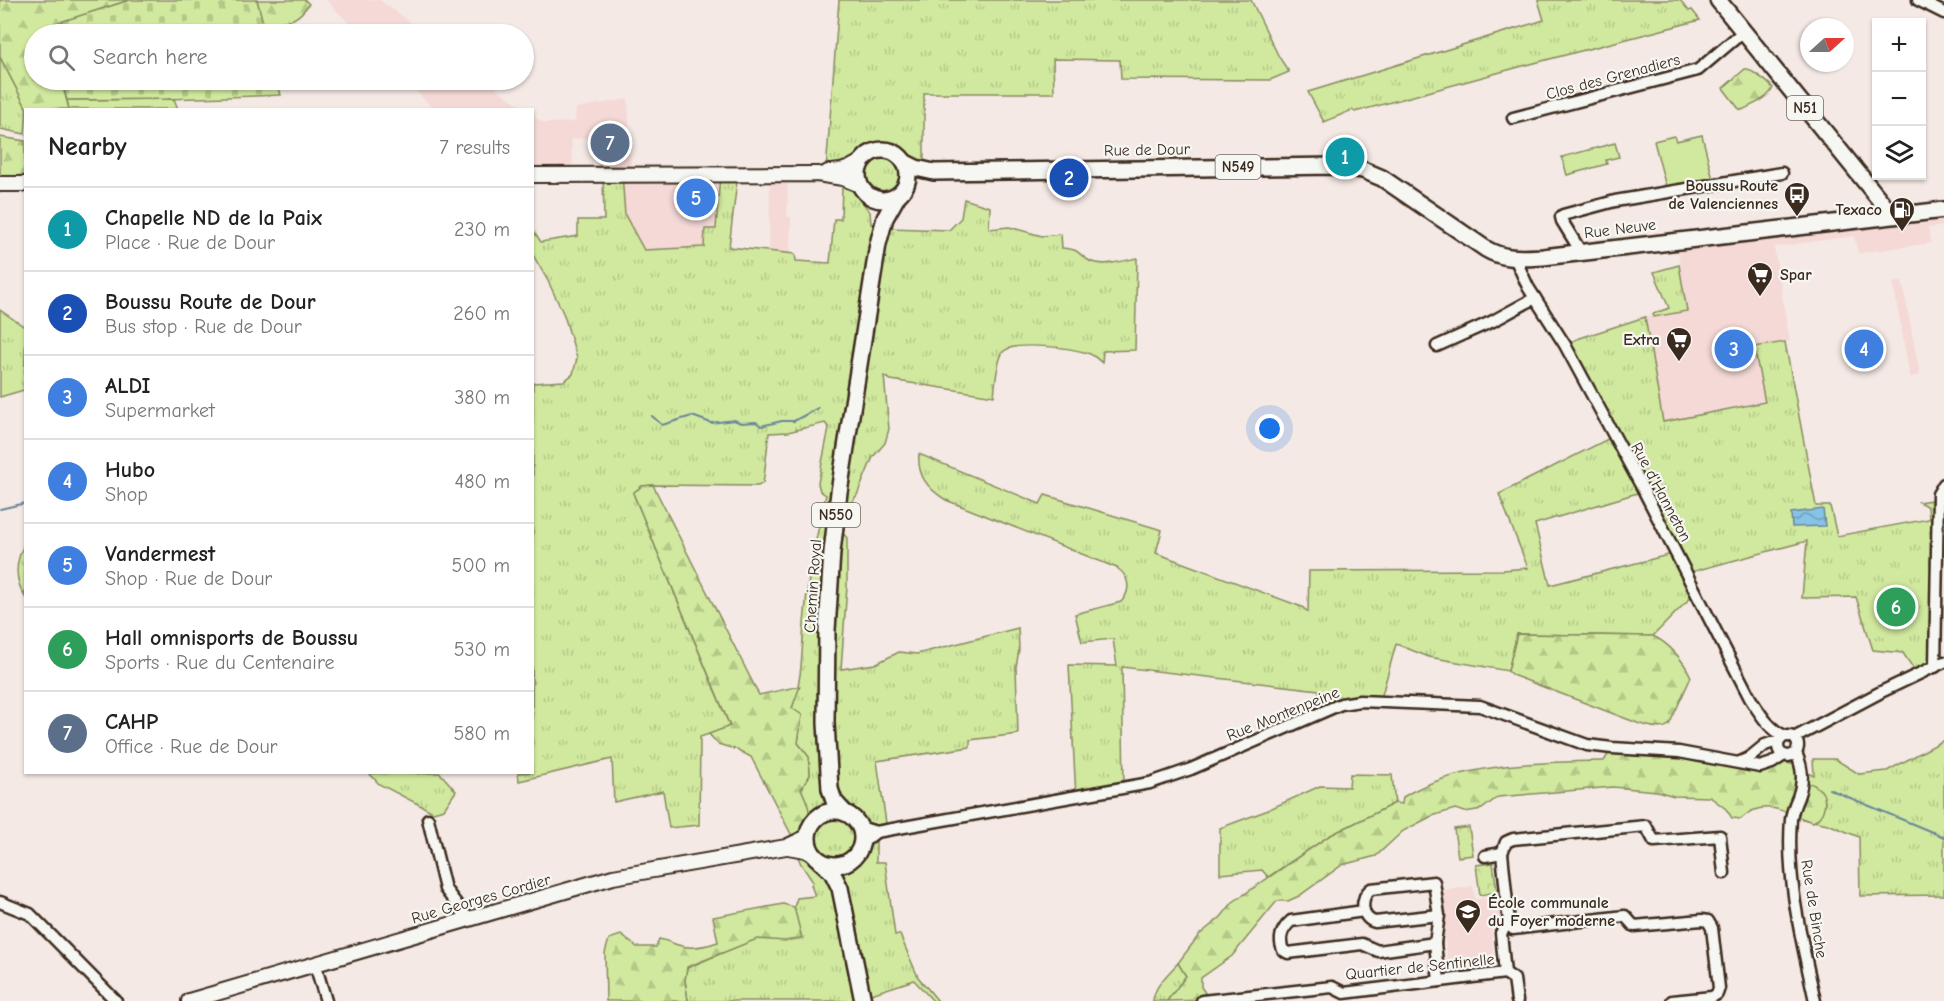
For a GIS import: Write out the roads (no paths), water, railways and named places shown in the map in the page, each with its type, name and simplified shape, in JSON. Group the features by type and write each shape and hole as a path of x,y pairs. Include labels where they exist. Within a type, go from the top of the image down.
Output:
{"main road":[{"name":"N51","path":"1718,0 1892,215"},
{"path":"878,150 886,150 894,153 904,162 908,175 901,192 891,198 877,199 863,188 858,171 865,158 878,150"},
{"name":"Rue de Dour","path":"904,162 916,168 934,172 1336,166 1353,168 1382,177 1497,255 1515,258"},
{"name":"Rue de Dour","path":"901,192 934,172"},
{"name":"Chemin Royal","path":"863,188 876,210 878,244"},
{"name":"Chemin Royal","path":"844,812 834,801 830,789 826,674 832,552 839,492 878,244 885,218 901,192"},
{"name":"Rue Neuve","path":"1515,258 1944,210"},
{"name":"Chemin Royal","path":"821,814 830,789"},
{"path":"840,888 846,863 859,851 861,835 856,821 844,812 836,811 821,814 812,824 807,837 816,857 832,872 840,888 863,1001"},
{"path":"816,857 832,865 846,863"}],"street":[{"path":"1918,0 1944,13"},
{"name":"Clos des Grenadiers","path":"1513,118 1698,70 1743,32"},
{"path":"534,175 817,174 846,170 865,158"},
{"path":"1581,252 1562,220 1563,215 1615,201 1782,173"},
{"path":"817,174 843,178 863,188"},
{"path":"0,184 24,184"},
{"name":"Rue d'Hanneton","path":"1515,258 1535,298 1580,372 1677,553 1750,698 1764,719 1786,738"},
{"path":"1437,346 1493,321 1535,298"},
{"path":"1739,762 1749,758 1765,745 1786,738 1939,664 1938,494 1944,484"},
{"name":"Rue Montenpeine","path":"861,835 1150,783 1191,769 1341,704 1360,702 1480,706 1594,747 1679,752 1760,767 1784,755"},
{"path":"1764,719 1768,730 1765,745"},
{"path":"1786,738 1798,747 1796,753 1791,756 1784,755 1778,747 1786,738"},
{"name":"Rue de Binche","path":"1796,753 1801,765 1802,780 1792,813 1791,875 1797,922 1815,1001"},
{"path":"428,819 446,889 468,919"},
{"path":"1672,1001 1712,997 1717,994 1719,988 1712,928 1708,921 1634,926 1625,916 1513,929 1509,923 1502,853 1506,842 1513,838 1646,826 1654,841 1720,836 1724,873"},
{"name":"Rue Georges Cordier","path":"190,1001 613,877 786,847 807,837"},
{"name":"Rue Georges Cordier","path":"786,847 805,850 816,857"},
{"path":"1485,855 1502,853"},
{"path":"1439,915 1374,922 1368,920 1363,900 1365,894 1371,889 1434,882 1439,915 1435,943 1439,981"},
{"path":"0,902 30,915 116,1001"},
{"path":"1364,911 1291,921 1282,932 1280,939 1283,950 1288,952 1362,944 1378,951 1435,943"},
{"path":"1509,923 1501,933 1505,973 1514,979 1517,1001"},
{"path":"315,964 326,1001"},
{"name":"Quartier de Sentinelle","path":"1202,1001 1230,1000 1332,987 1344,993 1505,973"}],"water":[{"path":"1823,509 1825,526 1792,527 1791,513"}],"waterway":[{"path":"652,416 662,425 692,416 711,423 734,420 741,423 756,422 761,426 794,421 818,408"},
{"path":"0,509 24,503"},
{"path":"1829,789 1944,837"}],"place":[{"name":"CAHP","path":"610,143"},
{"name":"Chapelle ND de la Paix","path":"1345,157"},
{"name":"Boussu Route de Dour","path":"1069,178"},
{"name":"Vandermest","path":"696,198"},
{"name":"Boussu Route de Valenciennes","path":"1797,218"},
{"name":"Texaco","path":"1902,233"},
{"name":"Spar","path":"1760,298"},
{"name":"ALDI","path":"1734,349"},
{"name":"Hubo","path":"1864,349"},
{"name":"Extra","path":"1679,363"},
{"name":"Hall omnisports de Boussu","path":"1896,607"},
{"name":"École communale du Foyer moderne","path":"1468,935"}]}
